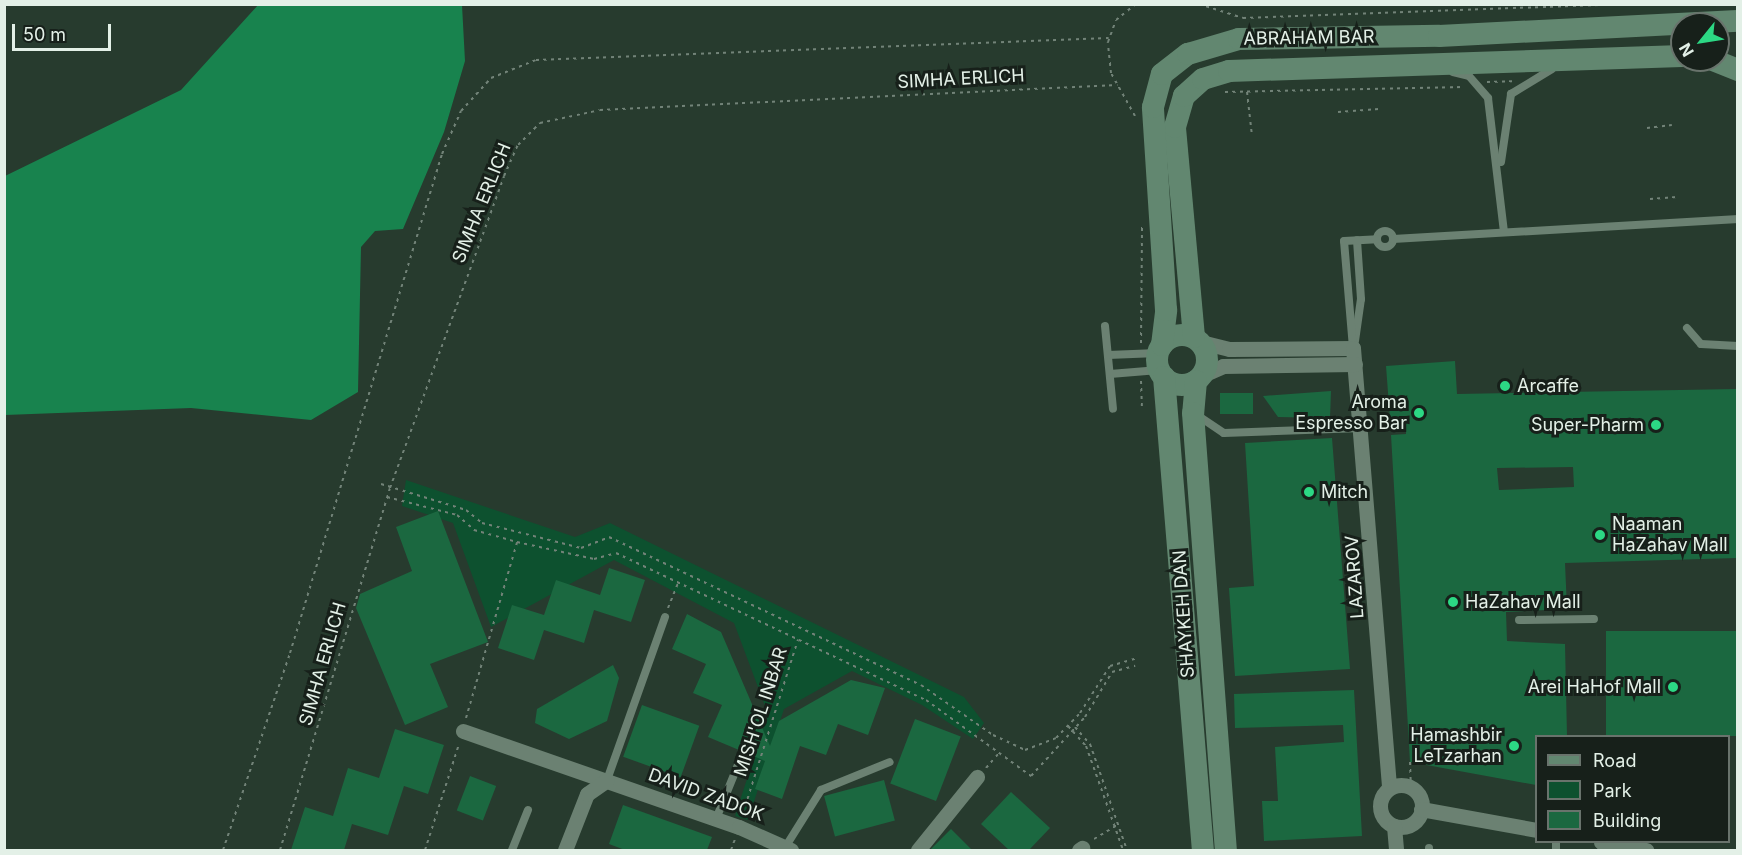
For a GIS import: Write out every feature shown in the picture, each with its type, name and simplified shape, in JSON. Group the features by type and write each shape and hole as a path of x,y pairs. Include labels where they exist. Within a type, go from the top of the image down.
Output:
{"street":[{"name":"ABRAHAM BAR","path":"1157,357 1166,310 1153,107 1162,74 1188,54 1239,39 1439,36 1737,21"},
{"name":"ABRAHAM BAR","path":"1197,340 1175,127 1184,96 1203,79 1229,71 1574,62 1670,57"},
{"path":"1353,348 1229,349 1177,335 1157,357 1179,385 1223,366 1355,364"},
{"path":"1197,340 1208,358 1199,378"},
{"name":"LAZAROV","path":"1353,348 1364,428 1389,788"},
{"name":"SHAYKEH DAN","path":"1157,357 1203,850"},
{"name":"SHAYKEH DAN","path":"1199,378 1193,413 1226,850"},
{"name":"DAVID ZADOK","path":"463,731 739,826 789,848"},
{"path":"918,850 977,777"},
{"path":"565,850 587,794 607,780"},
{"path":"1395,850 1394,826 1379,807 1389,788 1411,788 1421,809"},
{"path":"1394,826 1413,823 1421,809"},
{"path":"1421,809 1535,830"},
{"path":"1607,843 1646,850"}],"lane":[{"path":"1500,169 1509,101 1526,80 1574,62"},
{"path":"1413,66 1477,82 1491,108 1500,169 1504,232"},
{"path":"1353,348 1344,241 1377,239 1386,247 1393,239 1737,219"},
{"path":"1353,348 1360,299 1357,240"},
{"path":"1106,326 1113,409"},
{"path":"1687,328 1701,344 1737,346"},
{"path":"1108,355 1157,357"},
{"path":"1110,374 1157,357"},
{"path":"1193,413 1224,433 1364,428"},
{"path":"607,780 665,617"},
{"path":"1519,620 1594,619"},
{"path":"716,819 740,760"},
{"path":"789,848 821,790 890,762"},
{"path":"512,850 528,810"}],"path":[{"path":"1136,4 1116,20 1109,38 1117,85 1137,122"},
{"path":"1199,4 1244,18 1621,4"},
{"path":"223,850 290,653 442,154 461,111 490,78 536,60 1109,38"},
{"path":"1218,92 1455,90 1477,82 1526,80"},
{"name":"SIMHA ERLICH","path":"280,850 390,488 504,176 518,145 540,123 600,110 1117,85"},
{"path":"1247,92 1252,136"},
{"path":"1338,112 1379,109"},
{"path":"1647,128 1672,125"},
{"path":"1650,199 1677,197"},
{"path":"1142,223 1157,357"},
{"path":"381,484 466,510 482,523 581,548 609,537 921,685 993,735 1025,750 1056,738 1068,725 1110,666 1135,659"},
{"path":"387,497 457,515 474,530 517,542 594,559 616,553 926,700 1031,776 1075,728 1112,672 1135,666"},
{"path":"425,850 463,731 517,542"},
{"path":"665,617 678,581"},
{"name":"MISH'OL INBAR","path":"739,826 798,640"},
{"path":"1068,725 1086,746 1123,850"},
{"path":"1075,728 1090,744 1127,850"},
{"path":"977,777 999,752"},
{"path":"1410,762 1411,788"},
{"path":"1081,849 1115,830 1119,824"}],"green space":[{"path":"259,4 462,5 465,61 444,132 403,229 375,231 361,247 358,392 311,420 191,408 5,415 5,176 181,90"},
{"path":"406,480 575,537 610,523 964,697 984,723 973,739 922,705 852,671 784,709 748,820 735,816 768,714 734,623 614,560 491,627 453,523 402,506"}],"building":[{"name":"HaZahav Mall","path":"1455,361 1457,394 1737,389 1737,558 1565,563 1567,609 1506,612 1507,641 1565,644 1567,735 1535,735 1535,785 1410,762 1391,435 1406,434 1406,419 1390,419 1386,366","holes":["1573,467 1574,487 1499,490 1497,468"]},
{"path":"1331,391 1330,418 1278,417 1263,396"},
{"path":"1220,393 1253,393 1253,414 1220,414"},
{"path":"1332,438 1350,669 1235,676 1229,588 1254,586 1245,443"},
{"path":"438,511 488,642 430,664 448,707 405,725 356,608 360,594 412,571 396,527"},
{"path":"609,568 645,580 631,622 594,610 584,643 544,630 534,660 498,648 512,605 544,615 556,580 600,595"},
{"path":"687,614 721,632 770,746 779,721 851,680 885,688 868,735 838,724 826,755 800,746 782,799 755,789 765,761 708,737 722,705 693,693 706,664 672,649"},
{"name":"Arei HaHof Mall","path":"1606,631 1737,631 1737,736 1606,735"},
{"path":"613,665 619,678 607,721 569,739 535,723 537,709"},
{"path":"1354,690 1362,836 1264,841 1262,801 1278,801 1275,747 1344,742 1343,725 1235,728 1234,694"},
{"path":"642,705 699,726 681,778 623,757"},
{"path":"915,719 961,737 936,801 890,783"},
{"path":"395,729 444,745 428,794 404,786 388,835 352,824 344,850 291,850 305,807 333,816 348,768 379,778"},
{"path":"470,776 496,786 483,821 457,811"},
{"path":"884,780 895,821 835,837 824,796"},
{"path":"1011,792 1050,828 1029,850 1009,850 981,824"},
{"path":"623,805 712,837 707,850 625,850 609,844"},
{"path":"951,829 972,850 930,850"}],"place":[{"name":"Arcaffe","path":"1505,386"},
{"name":"Aroma Espresso Bar","path":"1419,413"},
{"name":"Super-Pharm","path":"1656,425"},
{"name":"Mitch","path":"1309,492"},
{"name":"Naaman HaZahav Mall","path":"1600,535"},
{"name":"HaZahav Mall","path":"1453,602"},
{"name":"Arei HaHof Mall","path":"1673,687"},
{"name":"Hamashbir LeTzarhan","path":"1514,746"}]}
